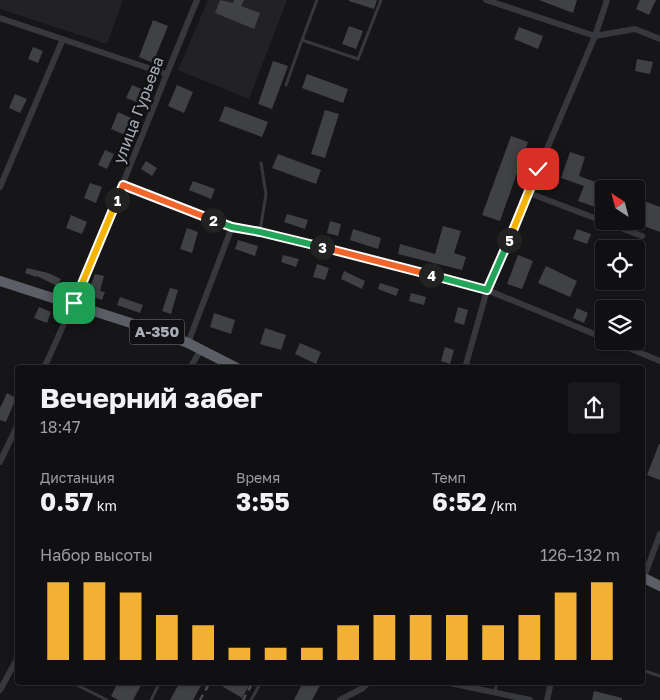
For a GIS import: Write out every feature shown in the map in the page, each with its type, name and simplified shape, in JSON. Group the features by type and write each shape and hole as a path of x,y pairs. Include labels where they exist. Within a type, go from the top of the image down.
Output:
{"highway":[{"name":"А-350","path":"0,281 74,303 188,343 231,365"},
{"path":"645,578 660,586"}],"street":[{"name":"улица Гурьева","path":"45,365 74,303 166,74 198,0"},
{"path":"486,0 595,36 636,29 660,39"},
{"path":"466,365 487,290 595,36 607,0"},
{"path":"0,18 166,74"},
{"path":"0,187 63,39"},
{"path":"123,185 232,227 260,232 487,290 595,334"},
{"path":"529,193 642,236"},
{"path":"188,343 232,227"},
{"path":"192,365 200,349"},
{"path":"634,350 660,361"},
{"path":"0,462 15,430"},
{"path":"645,572 660,534"},
{"path":"0,690 15,661"},
{"path":"340,700 366,685"},
{"path":"459,685 530,700"},
{"path":"546,700 550,685"}],"lane":[{"path":"286,85 317,0"},
{"path":"302,40 358,59 381,0"},
{"path":"260,232 266,194 261,163"},
{"path":"645,671 660,676"},
{"path":"76,685 107,700"},
{"path":"151,700 158,685"},
{"path":"251,700 259,685"},
{"path":"495,693 496,685"}],"shaded area":[{"path":"0,0 123,0 107,44 0,9"},
{"path":"208,0 287,0 249,99 178,70"}],"building":[{"path":"220,0 233,3 234,0 244,0 241,6 260,13 254,29 215,13"},
{"path":"349,0 377,0 374,9"},
{"path":"539,0 577,0 573,13"},
{"path":"640,0 656,0 649,15 636,9"},
{"path":"153,20 168,26 153,63 139,57"},
{"path":"349,26 363,31 356,49 342,44"},
{"path":"519,27 543,36 538,49 514,39"},
{"path":"33,47 43,51 38,63 28,59"},
{"path":"637,59 653,62 650,74 635,71"},
{"path":"273,61 288,66 272,109 258,104"},
{"path":"307,74 348,89 343,103 302,88"},
{"path":"132,85 144,90 139,103 126,98"},
{"path":"177,85 193,92 184,113 168,106"},
{"path":"15,94 27,99 20,113 9,108"},
{"path":"225,106 268,122 262,137 219,121"},
{"path":"325,110 339,114 325,158 311,154"},
{"path":"118,112 131,118 125,135 111,129"},
{"path":"511,136 528,142 500,221 482,215"},
{"path":"105,150 114,154 107,169 98,165"},
{"path":"570,152 585,157 579,176 595,182 595,207 578,201 584,186 561,178"},
{"path":"278,154 321,170 316,184 272,168"},
{"path":"146,161 157,168 152,176 141,169"},
{"path":"193,181 215,189 211,199 189,190"},
{"path":"90,183 102,187 96,203 84,198"},
{"path":"645,201 660,207 660,232 645,226"},
{"path":"287,214 308,220 305,229 284,222"},
{"path":"71,215 87,222 82,234 66,228"},
{"path":"330,221 341,224 338,236 327,233"},
{"path":"443,226 461,231 454,253 466,257 462,270 398,254 400,244 435,254"},
{"path":"187,228 198,232 192,253 180,249"},
{"path":"353,229 381,238 378,249 350,240"},
{"path":"577,229 591,234 587,244 573,239"},
{"path":"238,240 258,246 255,256 235,249"},
{"path":"283,255 299,259 296,267 281,262"},
{"path":"518,255 533,261 522,289 507,284"},
{"path":"317,264 329,268 325,280 313,277"},
{"path":"546,266 577,281 570,297 538,283"},
{"path":"27,268 48,273 61,279 57,286 37,276 25,273"},
{"path":"344,271 365,281 362,289 341,279"},
{"path":"95,274 104,276 100,291 105,292 102,300 87,295"},
{"path":"380,283 399,289 396,296 378,289"},
{"path":"170,288 178,290 171,314 162,311"},
{"path":"411,293 426,297 424,305 409,301"},
{"path":"120,297 143,305 140,313 117,305"},
{"path":"39,307 51,312 47,323 34,318"},
{"path":"458,307 468,310 464,325 454,322"},
{"path":"577,308 588,313 584,323 573,318"},
{"path":"214,313 235,320 231,334 210,327"},
{"path":"265,328 286,335 281,350 260,344"},
{"path":"300,343 321,352 316,364 295,354"},
{"path":"445,347 454,350 450,364 441,361"},
{"path":"7,393 15,397 6,422 0,420 0,408"},
{"path":"660,444 660,480 647,475"},
{"path":"116,685 141,685 133,700 118,700 111,696"},
{"path":"178,685 201,685 193,700 170,700"},
{"path":"220,685 249,685 242,698"},
{"path":"302,685 320,685 312,700 294,700"},
{"path":"594,691 622,698 622,700 592,700"}],"railway":[{"path":"200,700 208,685"},
{"path":"243,700 251,685"}],"route":[{"path":"74,303 123,185 232,227 260,232 487,290 538,169"}]}
